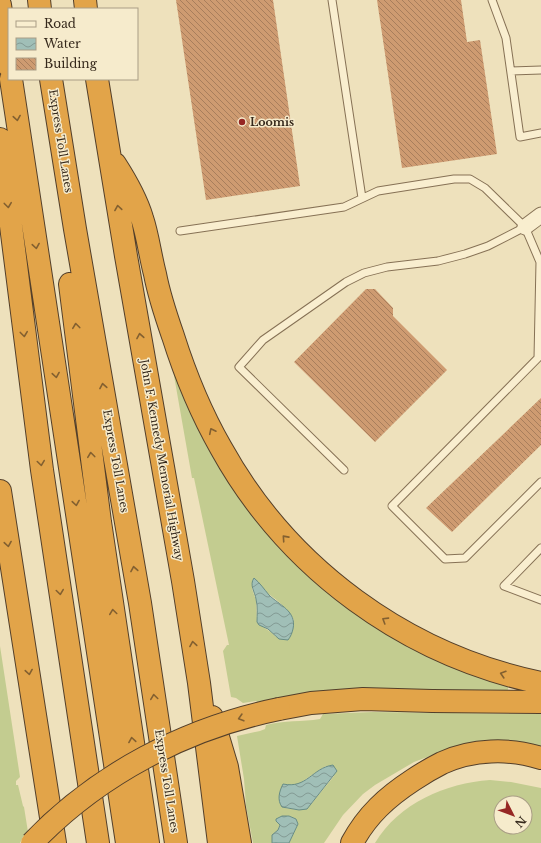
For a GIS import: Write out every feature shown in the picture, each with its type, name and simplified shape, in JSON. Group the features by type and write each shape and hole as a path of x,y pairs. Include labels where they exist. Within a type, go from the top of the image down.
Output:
{"highway":[{"path":"0,5 8,59"},
{"path":"11,80 127,843"},
{"path":"45,80 100,522 148,843"},
{"name":"Express Toll Lanes","path":"51,80 74,229 140,603 176,843"},
{"name":"John F. Kennedy Memorial Highway","path":"97,80 199,683 219,843"},
{"path":"0,139 42,470 98,843"},
{"path":"110,156 126,181 138,205 143,219 155,277 173,336 192,386 210,427 220,448 244,485 275,526 303,556 335,586 399,629 426,644 466,661 510,676 541,683"},
{"path":"0,491 55,843"},
{"path":"199,683 212,716 227,767 240,843"},
{"path":"32,843 56,820 87,795 117,774 152,754 185,738 239,718 311,703 359,699 439,702 541,702"},
{"path":"352,843 371,814 388,797 443,763 470,754 493,751 528,754 541,758"},
{"path":"408,784 430,773 475,764 493,762 520,764 541,769"}],"street":[{"path":"525,227 541,215"}],"lane":[{"path":"332,0 362,198"},
{"path":"492,0 506,38 520,137 541,133"},
{"path":"511,71 541,70"},
{"path":"180,231 344,207 378,191 454,179 470,179 485,188 525,227 540,262 540,360 392,506 445,559 465,558 541,482"},
{"path":"344,470 239,367 263,340 346,282 364,273 387,267 438,261 465,254 488,246 525,227"},
{"path":"541,548 504,586 541,600"}],"green space":[{"path":"173,370 298,562 509,683 507,694 260,704 256,701 243,703 236,698 231,697 223,651 227,645 229,645 194,478 192,478","holes":["252,582 286,608 294,620 276,637 257,622 256,600 252,589"]},
{"path":"0,646 20,777 16,781 16,785 18,785 24,807 28,832 20,843 0,843"},
{"path":"373,712 541,714 541,749 451,748 414,762 375,785 363,794 343,815 324,843 289,843 298,824 296,819 289,816 282,816 278,830 272,835 272,843 253,843 246,806 244,779 237,736 260,731 265,729 266,725 273,723 320,719 323,714","holes":["326,766 334,776 312,803 299,810 285,808 291,786 302,782"]},
{"path":"490,780 511,782 541,788 541,843 375,843 385,829 410,806 457,785"}],"water":[{"path":"254,578 269,595 290,613 294,623 288,640 279,639 257,622 257,602 252,586"},
{"path":"333,765 337,771 307,809 299,810 282,807 279,802 279,796 283,784 298,784 320,770"},
{"path":"282,816 289,816 296,819 298,824 289,843 272,843 272,835 278,830 280,825 276,819"}],"building":[{"path":"176,0 273,0 300,186 206,200"},
{"path":"377,0 461,0 467,42 480,40 497,154 402,168"},
{"path":"366,289 375,289 393,308 393,316 447,370 375,442 294,362"},
{"path":"541,398 541,445 452,532 426,508"}],"place":[{"name":"Loomis","path":"242,122"}]}
